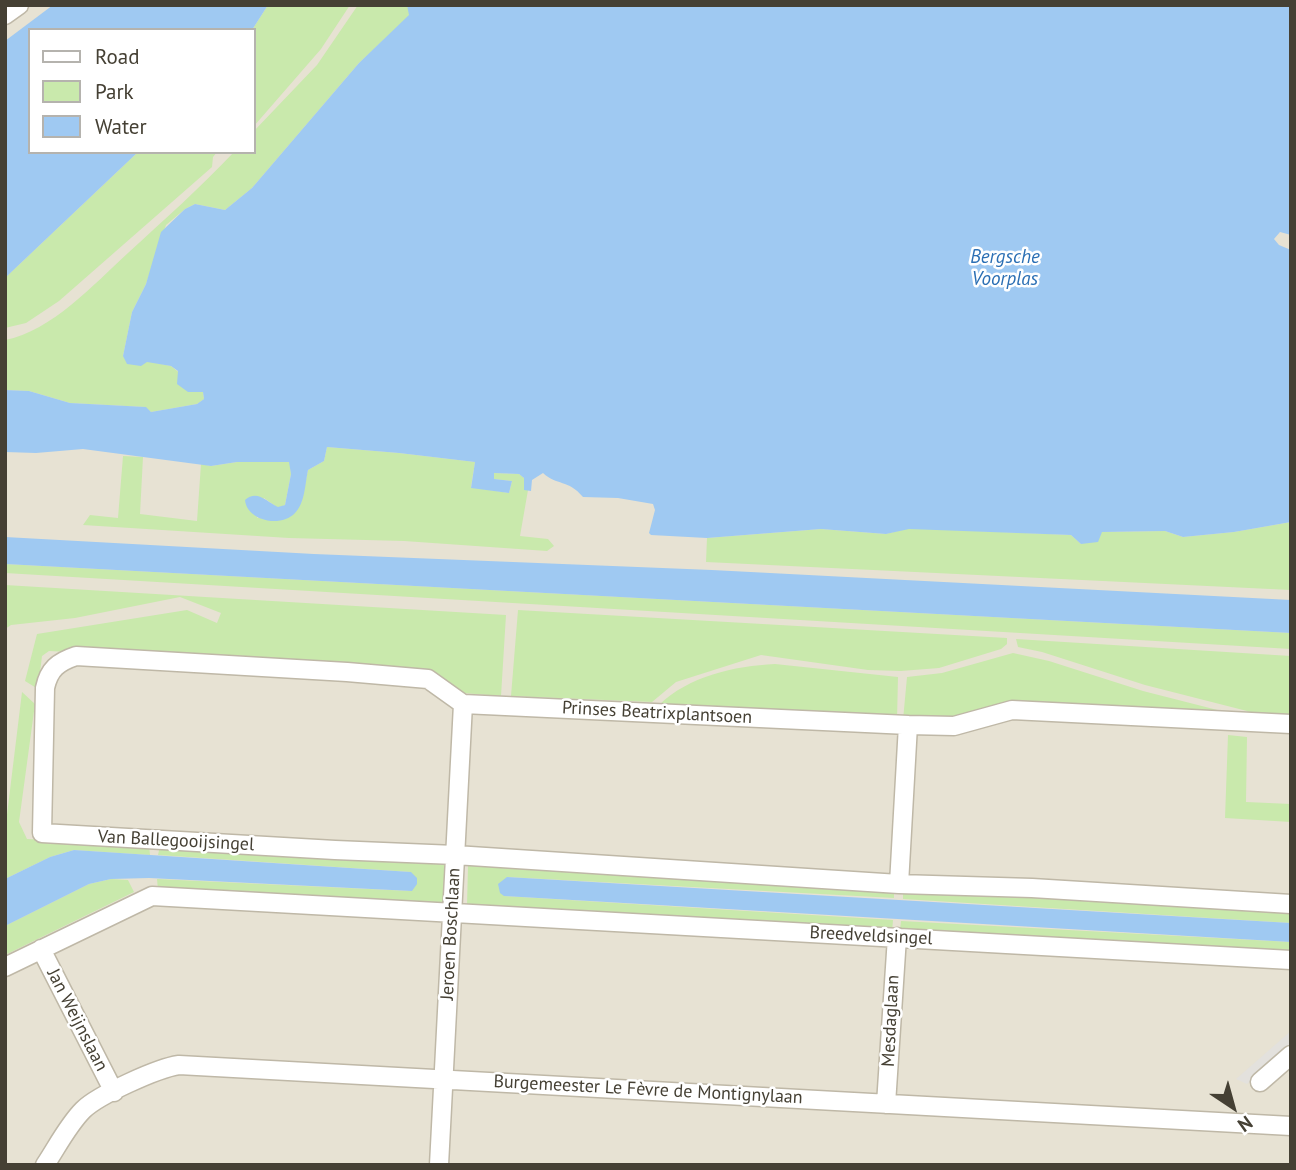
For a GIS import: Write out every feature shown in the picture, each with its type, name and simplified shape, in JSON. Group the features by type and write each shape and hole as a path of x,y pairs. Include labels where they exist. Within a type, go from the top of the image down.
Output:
{"street":[{"path":"5,15 19,5"},
{"name":"Van Ballegooijsingel","path":"455,855 42,833 45,688 47,678 58,663 76,656 428,679 463,704"},
{"name":"Prinses Beatrixplantsoen","path":"463,704 908,726 954,726 1012,710 1291,724"},
{"name":"Jeroen Boschlaan","path":"439,1165 463,704"},
{"path":"899,884 908,726"},
{"path":"455,855 899,884 1032,888 1291,904"},
{"path":"5,967 152,896 452,912"},
{"name":"Breedveldsingel","path":"452,912 1291,960"},
{"name":"Mesdaglaan","path":"886,1104 897,937"},
{"name":"Jan Weijnslaan","path":"41,949 114,1092"},
{"path":"1260,1082 1291,1055"},
{"name":"Burgemeester Le Fèvre de Montignylaan","path":"45,1165 85,1108 159,1069 178,1065 1291,1126"}],"shaded area":[{"path":"5,5 1291,5 1291,1165 5,1165"},
{"path":"1291,1031 1291,1044 1247,1084 1236,1079"}],"green space":[{"path":"268,5 350,5 321,49 256,124 256,28 253,28"},
{"path":"358,5 407,5 410,15 359,63 252,188 225,210 195,204 166,225 146,284 132,312 123,356 171,366 203,392 204,399 197,404 151,412 145,407 70,403 29,391 5,390 5,340 39,327 87,292 232,154 256,154 256,129 317,65"},
{"path":"136,154 215,154 212,167 59,301 26,323 5,328 5,278"},
{"path":"327,447 475,462 471,487 509,493 512,481 493,479 494,473 519,474 524,478 524,490 528,490 520,536 548,539 554,546 547,551 83,525 90,515 118,518 123,456 143,457 140,514 197,521 201,464 211,466 237,462 290,462 291,474 285,505 278,508 264,498 257,518 301,503 308,470 324,461"},
{"path":"1291,522 1291,590 706,562 707,538 821,529 886,534 909,528 1071,535 1081,544 1102,532 1165,531 1183,537"},
{"path":"5,564 1291,633 1291,649 5,573"},
{"path":"5,585 506,615 501,696 463,693 433,673 423,670 49,651 42,656 38,689 25,681 37,634 187,610 217,623 221,613 180,597 75,618 11,625 5,629"},
{"path":"518,610 1007,638 1007,644 1001,649 939,668 901,671 868,670 761,655 676,682 652,702 511,696"},
{"path":"1016,639 1291,656 1291,719 1253,717 1247,711 1145,685 1018,647"},
{"path":"1013,653 1241,716 1013,704 947,722 903,720 907,677 942,673"},
{"path":"775,664 898,677 897,720 659,705 684,687 713,674"},
{"path":"22,692 35,704 19,822 27,839 149,845 150,855 74,850 50,857 5,879 5,831"},
{"path":"1228,735 1247,737 1246,802 1291,804 1291,822 1225,818"},
{"path":"160,846 446,862 443,904 158,890 157,879 411,891 411,872 158,855"},
{"path":"474,864 894,887 894,898 507,877 504,896 893,920 892,932 467,905 468,866"},
{"path":"111,879 128,880 134,892 5,955 5,926 89,884"},
{"path":"903,888 1291,910 1291,923 903,899"},
{"path":"901,921 1291,942 1291,954 900,930"}],"water":[{"path":"53,5 268,5 253,28 28,28 28,154 136,154 5,278 5,41"},
{"name":"Bergsche Voorplas","path":"407,5 1291,5 1291,235 1280,232 1274,239 1279,245 1291,250 1291,522 1183,537 1165,531 1102,532 1098,542 1081,544 1071,535 909,529 886,534 821,529 707,538 651,535 649,533 655,510 653,504 618,498 583,497 572,487 543,473 532,480 531,491 524,490 524,478 519,474 494,473 494,479 512,481 509,493 471,488 475,462 327,447 324,461 308,470 303,499 298,509 289,518 274,521 252,513 245,500 258,496 278,507 285,505 291,474 289,462 237,462 211,466 83,449 36,453 5,452 5,390 29,391 70,403 146,407 151,412 197,404 204,399 203,392 188,392 177,384 178,371 171,366 147,362 141,366 127,364 123,356 132,312 146,284 161,232 185,209 195,204 225,210 252,188 359,63 409,15"},
{"path":"5,537 1291,600 1291,633 5,564"},
{"path":"74,850 411,872 417,878 417,884 412,891 149,878 111,879 89,884 5,926 5,879 50,857"},
{"path":"507,877 1291,923 1291,942 504,896 500,893 498,884"}]}
